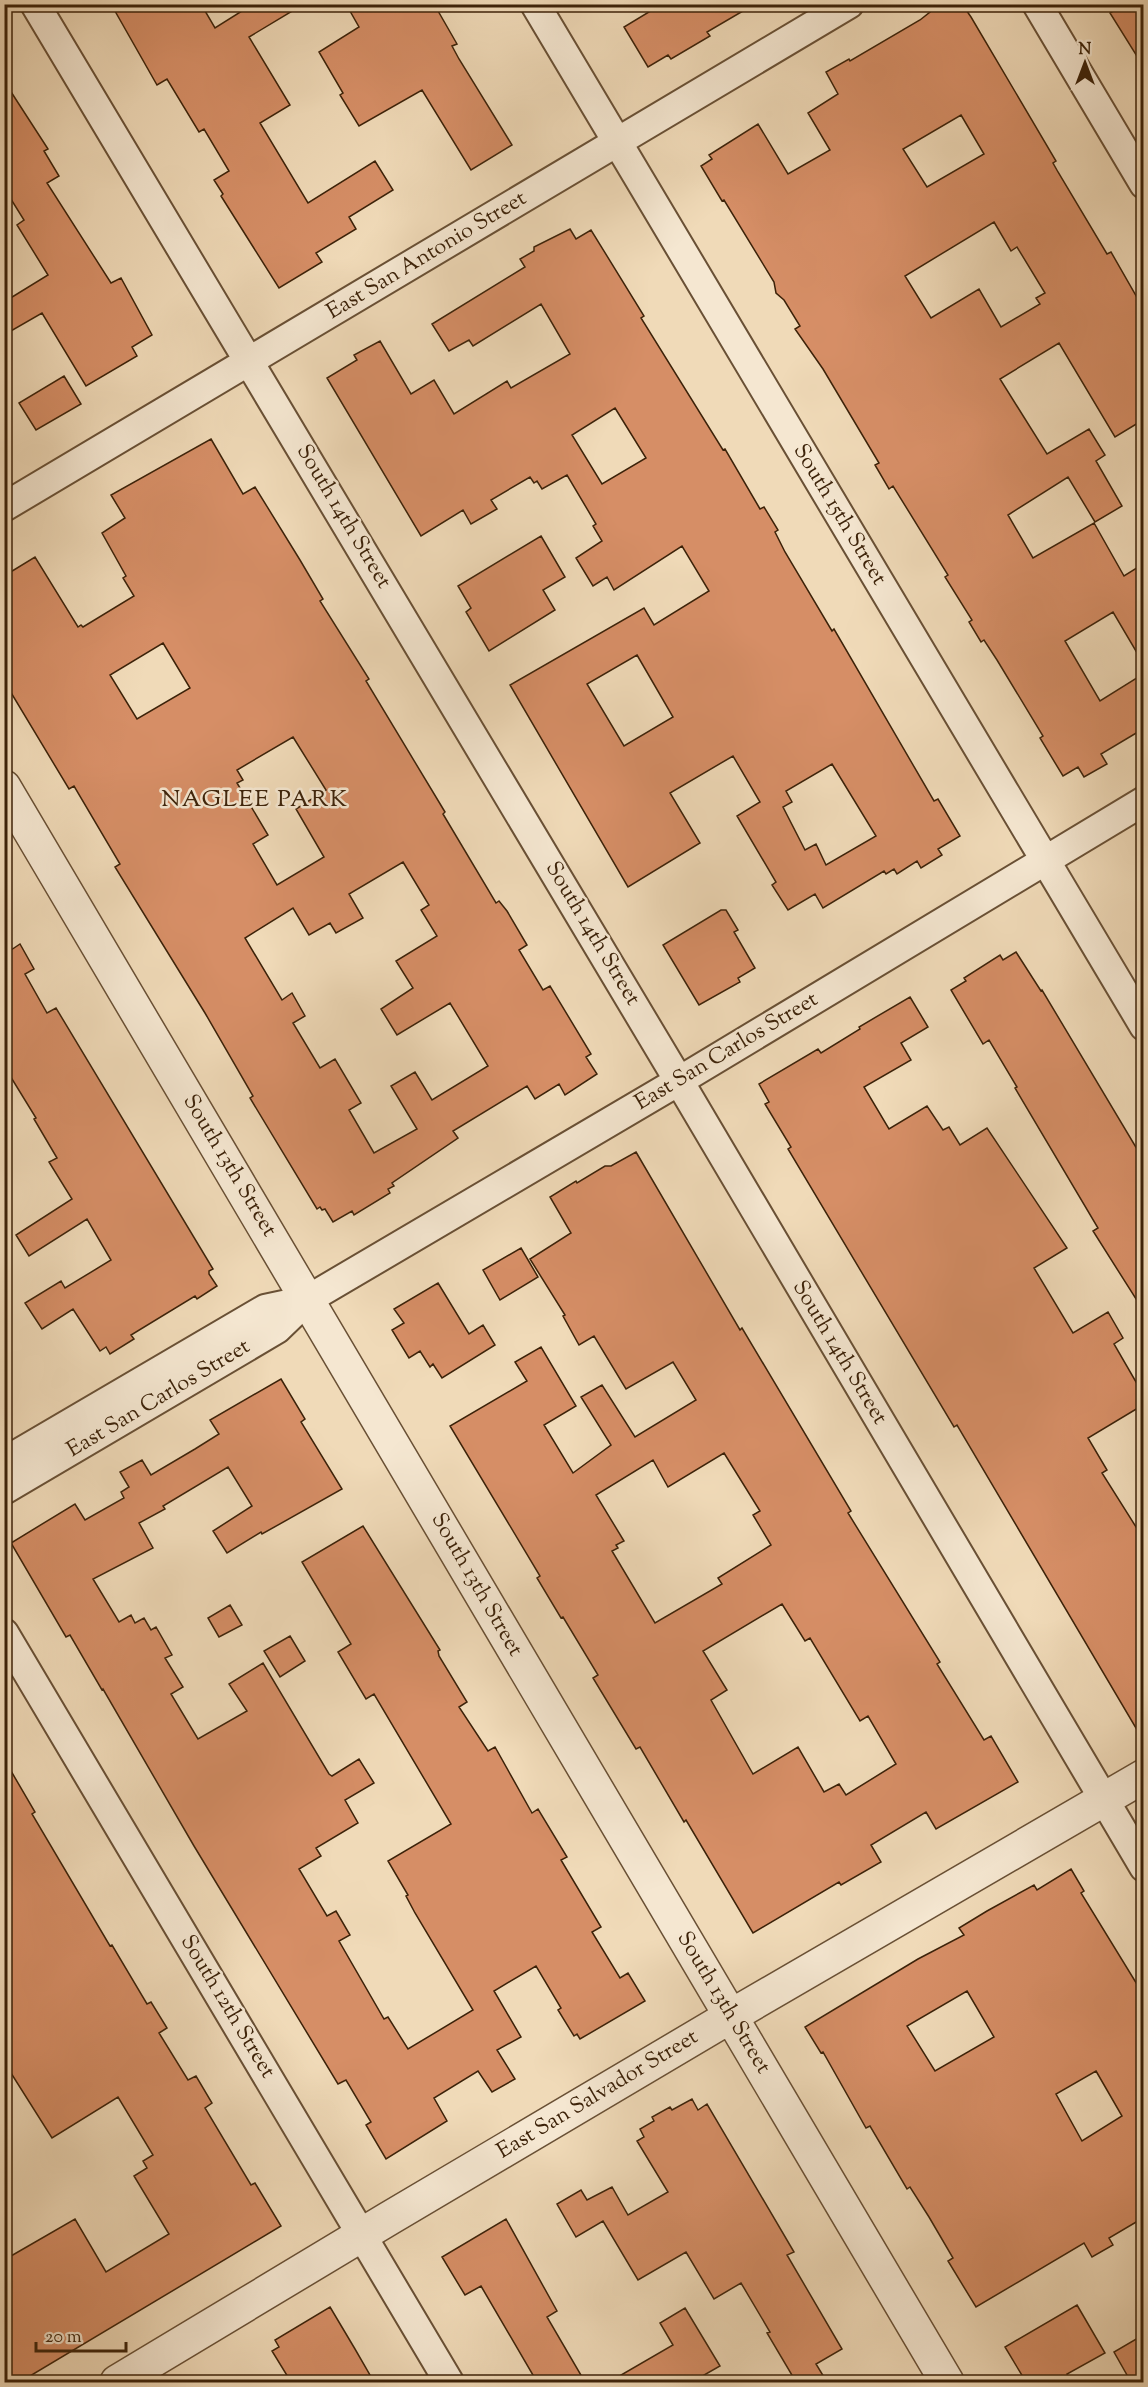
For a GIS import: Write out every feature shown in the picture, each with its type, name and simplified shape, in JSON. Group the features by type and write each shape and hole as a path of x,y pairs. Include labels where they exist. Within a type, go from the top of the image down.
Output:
{"street":[{"name":"South 14th Street","path":"35,4 679,1081 1143,1867"},
{"name":"South 15th Street","path":"535,4 1143,1026"},
{"name":"East San Antonio Street","path":"4,507 849,4"},
{"path":"1037,4 1143,184"},
{"name":"South 13th Street","path":"4,787 947,2382"},
{"name":"East San Carlos Street","path":"4,1491 277,1329 308,1300 679,1081 1143,801"},
{"name":"East San Carlos Street","path":"4,1462 265,1309 308,1300"},
{"name":"South 12th Street","path":"4,1633 449,2382"},
{"name":"East San Salvador Street","path":"117,2382 731,2016 1143,1776"}],"building":[{"path":"111,4 201,4 215,28 253,4 304,4 249,37 290,105 260,123 308,203 375,161 393,190 349,217 356,229 316,253 322,262 279,288 221,196 223,194 214,180 229,171 204,129 199,132 167,79 157,85"},
{"path":"346,4 434,4 457,44 452,46 459,59 512,145 471,170 422,90 359,126 340,95 343,93 319,52 359,27"},
{"path":"662,4 755,4 707,32 710,36 671,59 668,55 648,67 624,27"},
{"path":"925,4 962,4 1056,161 1053,163 1058,172 1107,254 1111,252 1143,308 1143,420 1115,437 1059,343 1000,379 1047,454 1089,429 1105,455 1096,461 1122,506 1095,522 1068,477 1008,515 1033,558 1094,523 1124,576 1143,564 1143,663 1113,612 1065,641 1100,701 1143,674 1143,729 1101,754 1107,764 1084,777 1078,767 1063,776 1040,738 1043,736 997,660 984,640 981,642 969,622 972,620 945,577 948,575 893,486 889,489 875,465 879,463 823,369 795,329 800,326 784,300 776,293 774,282 701,166 712,159 709,155 758,124 788,174 830,150 808,113 838,94 826,72 849,59 850,61 930,12","holes":["961,115 984,154 927,187 903,149","994,222 1011,251 1017,247 1045,293 1036,298 1040,304 1001,327 979,289 931,318 905,276"]},
{"path":"1124,4 1143,4 1143,66 1110,13"},
{"path":"4,81 48,149 44,151 59,176 47,183 111,283 121,278 152,335 132,347 137,356 86,386 42,313 4,335 4,302 48,275 17,225 24,220 4,188"},
{"path":"570,229 576,239 591,230 644,316 641,318 723,450 725,449 760,509 764,507 778,530 775,532 785,552 832,631 834,629 934,801 938,799 960,836 938,849 942,855 921,868 917,861 897,874 894,869 886,874 884,871 823,908 815,894 788,910 772,885 776,882 737,816 760,802 733,756 670,793 700,843 628,887 510,685 644,608 654,625 709,591 682,546 614,590 607,577 593,586 576,558 602,541 593,526 596,524 567,475 542,489 537,481 534,483 530,477 491,500 497,509 471,524 463,510 421,536 327,378 357,360 354,355 380,341 411,394 434,380 454,414 507,381 511,388 570,354 541,304 473,346 469,340 449,351 432,324 525,267 520,259 534,251 534,247","holes":["615,408 646,458 602,484 572,435","637,655 673,717 624,746 587,684","832,764 876,836 826,865 816,844 805,850 783,807 792,802 786,791"]},
{"path":"64,376 81,404 36,430 19,403"},
{"path":"211,439 243,494 255,487 323,599 320,601 369,679 366,681 445,812 443,814 496,903 499,901 507,911 527,945 519,950 543,990 550,986 591,1054 586,1057 597,1074 565,1095 559,1084 535,1099 527,1086 453,1131 458,1138 392,1183 394,1186 388,1189 390,1193 354,1215 352,1211 333,1222 325,1209 322,1210 320,1207 317,1209 250,1098 253,1096 205,1013 115,867 120,864 74,786 69,789 4,681 4,576 35,557 78,627 81,625 83,627 134,596 123,578 126,576 102,533 125,518 111,495","holes":["163,643 190,688 137,719 110,675","293,737 326,790 296,809 324,857 277,885 253,844 268,835 237,783 243,780 237,770","403,862 429,905 421,910 437,936 396,961 413,988 381,1009 397,1035 450,1003 488,1066 432,1100 415,1072 391,1086 417,1129 374,1153 349,1110 361,1103 335,1059 320,1068 293,1023 305,1016 292,993 282,1000 245,938 293,908 309,935 330,923 336,933 363,918 349,894"]},
{"path":"541,536 565,577 543,590 555,610 489,651 466,612 471,608 458,586"},
{"path":"721,910 726,910 738,930 734,932 755,968 738,978 740,982 699,1005 663,945"},
{"path":"4,938 11,950 20,944 34,969 25,974 47,1013 56,1008 213,1269 209,1271 209,1274 217,1286 197,1299 195,1296 131,1335 134,1339 110,1354 106,1347 100,1351 73,1309 42,1329 25,1303 61,1281 65,1288 111,1260 87,1219 29,1256 16,1235 72,1199 49,1162 57,1158 4,1066"},
{"path":"1016,952 1042,990 1143,1159 1143,1310 1093,1231 1098,1228 989,1040 983,1044 951,990 966,981 964,978 1000,955 1003,960"},
{"path":"910,997 928,1027 901,1043 911,1060 864,1087 889,1129 927,1106 943,1130 949,1127 960,1145 987,1128 1067,1248 1034,1268 1073,1333 1108,1312 1123,1338 1114,1344 1143,1394 1143,1405 1088,1438 1107,1470 1102,1473 1143,1538 1143,1740 957,1425 954,1427 788,1149 791,1147 765,1104 769,1102 759,1084 818,1049 821,1053"},
{"path":"636,1152 740,1330 742,1328 851,1511 848,1513 940,1662 937,1664 984,1740 991,1736 1018,1782 936,1829 926,1812 871,1845 881,1862 841,1885 839,1882 753,1933 686,1820 684,1822 640,1747 636,1749 593,1678 598,1675 537,1578 540,1576 450,1426 527,1381 515,1362 541,1347 576,1406 544,1425 573,1473 611,1445 581,1397 602,1385 635,1437 696,1400 673,1362 626,1389 594,1336 579,1345 563,1316 565,1315 530,1259 571,1233 550,1197 605,1166 611,1166","holes":["724,1453 760,1511 753,1515 771,1545 718,1578 722,1584 655,1623 612,1551 618,1548 616,1545 624,1541 596,1495 653,1460 668,1487","782,1604 805,1641 810,1638 860,1721 868,1716 896,1764 846,1795 839,1784 824,1792 798,1747 753,1774 711,1700 727,1690 703,1651"]},
{"path":"521,1248 538,1277 500,1300 483,1270"},
{"path":"438,1283 469,1334 483,1325 495,1345 442,1378 433,1364 430,1367 420,1351 409,1358 392,1330 404,1323 394,1309"},
{"path":"281,1379 305,1419 301,1422 342,1489 262,1534 261,1532 227,1553 213,1531 252,1506 228,1467 163,1506 165,1509 139,1523 153,1548 93,1579 119,1622 131,1615 135,1623 144,1618 151,1630 156,1627 172,1655 165,1658 183,1687 171,1694 198,1739 247,1711 229,1684 263,1663 329,1774 332,1776 359,1759 374,1783 345,1800 358,1823 316,1848 321,1856 299,1869 327,1916 336,1911 350,1935 339,1941 384,2019 388,2017 408,2049 473,2010 415,1913 406,1896 408,1895 388,1861 451,1824 374,1694 366,1699 338,1652 351,1644 302,1562 363,1526 440,1650 438,1651 439,1656 467,1702 459,1707 488,1751 495,1747 532,1813 538,1809 567,1857 561,1860 601,1927 592,1932 620,1978 628,1973 645,2001 580,2039 577,2034 574,2036 558,2010 561,2008 536,1966 494,1991 521,2037 497,2050 515,2079 492,2092 478,2071 434,2098 447,2121 386,2159 366,2125 371,2122 346,2080 338,2084 194,1846 103,1689 70,1635 66,1637 11,1543 75,1504 85,1520 124,1498 121,1492 129,1487 120,1472 142,1460 151,1475 219,1434 210,1420"},
{"path":"230,1605 242,1625 219,1637 208,1618"},
{"path":"290,1636 305,1661 280,1677 264,1651"},
{"path":"4,1759 35,1812 32,1814 110,1946 112,1945 147,2004 151,2002 167,2028 159,2033 188,2080 196,2076 212,2103 205,2108 251,2185 255,2183 281,2226 20,2382 11,2382 4,2372 4,2260 75,2219 106,2272 169,2234 134,2176 147,2168 143,2161 153,2155 118,2097 52,2138 4,2062"},
{"path":"1071,1869 1084,1891 1081,1893 1143,1994 1143,2218 1109,2238 1113,2245 1092,2257 1084,2243 976,2307 948,2261 953,2258 929,2217 910,2187 907,2189 870,2126 866,2128 823,2052 821,2053 805,2027 918,1959 964,1935 959,1928 987,1911 1034,1885 1037,1890","holes":["967,1991 994,2037 935,2071 907,2026","1096,2071 1122,2116 1082,2141 1056,2094"]},
{"path":"692,2099 698,2110 707,2104 794,2252 787,2255 842,2349 816,2364 827,2382 796,2382 741,2283 714,2299 686,2252 638,2280 603,2221 576,2237 557,2204 581,2190 587,2200 612,2187 628,2215 668,2192 637,2141 644,2137 640,2129 654,2121 652,2117 670,2107 672,2110"},
{"path":"506,2219 557,2311 547,2317 585,2382 537,2382 481,2286 465,2295 442,2257"},
{"path":"1077,2305 1105,2353 1067,2374 1072,2382 1026,2382 1005,2347"},
{"path":"330,2307 374,2382 291,2382 272,2351 279,2347 275,2340"},
{"path":"685,2308 720,2366 692,2382 609,2382 673,2345 660,2323"},
{"path":"1143,2335 1143,2382 1131,2382 1114,2352"}],"district":[{"name":"NAGLEE PARK","path":"255,800"}]}
